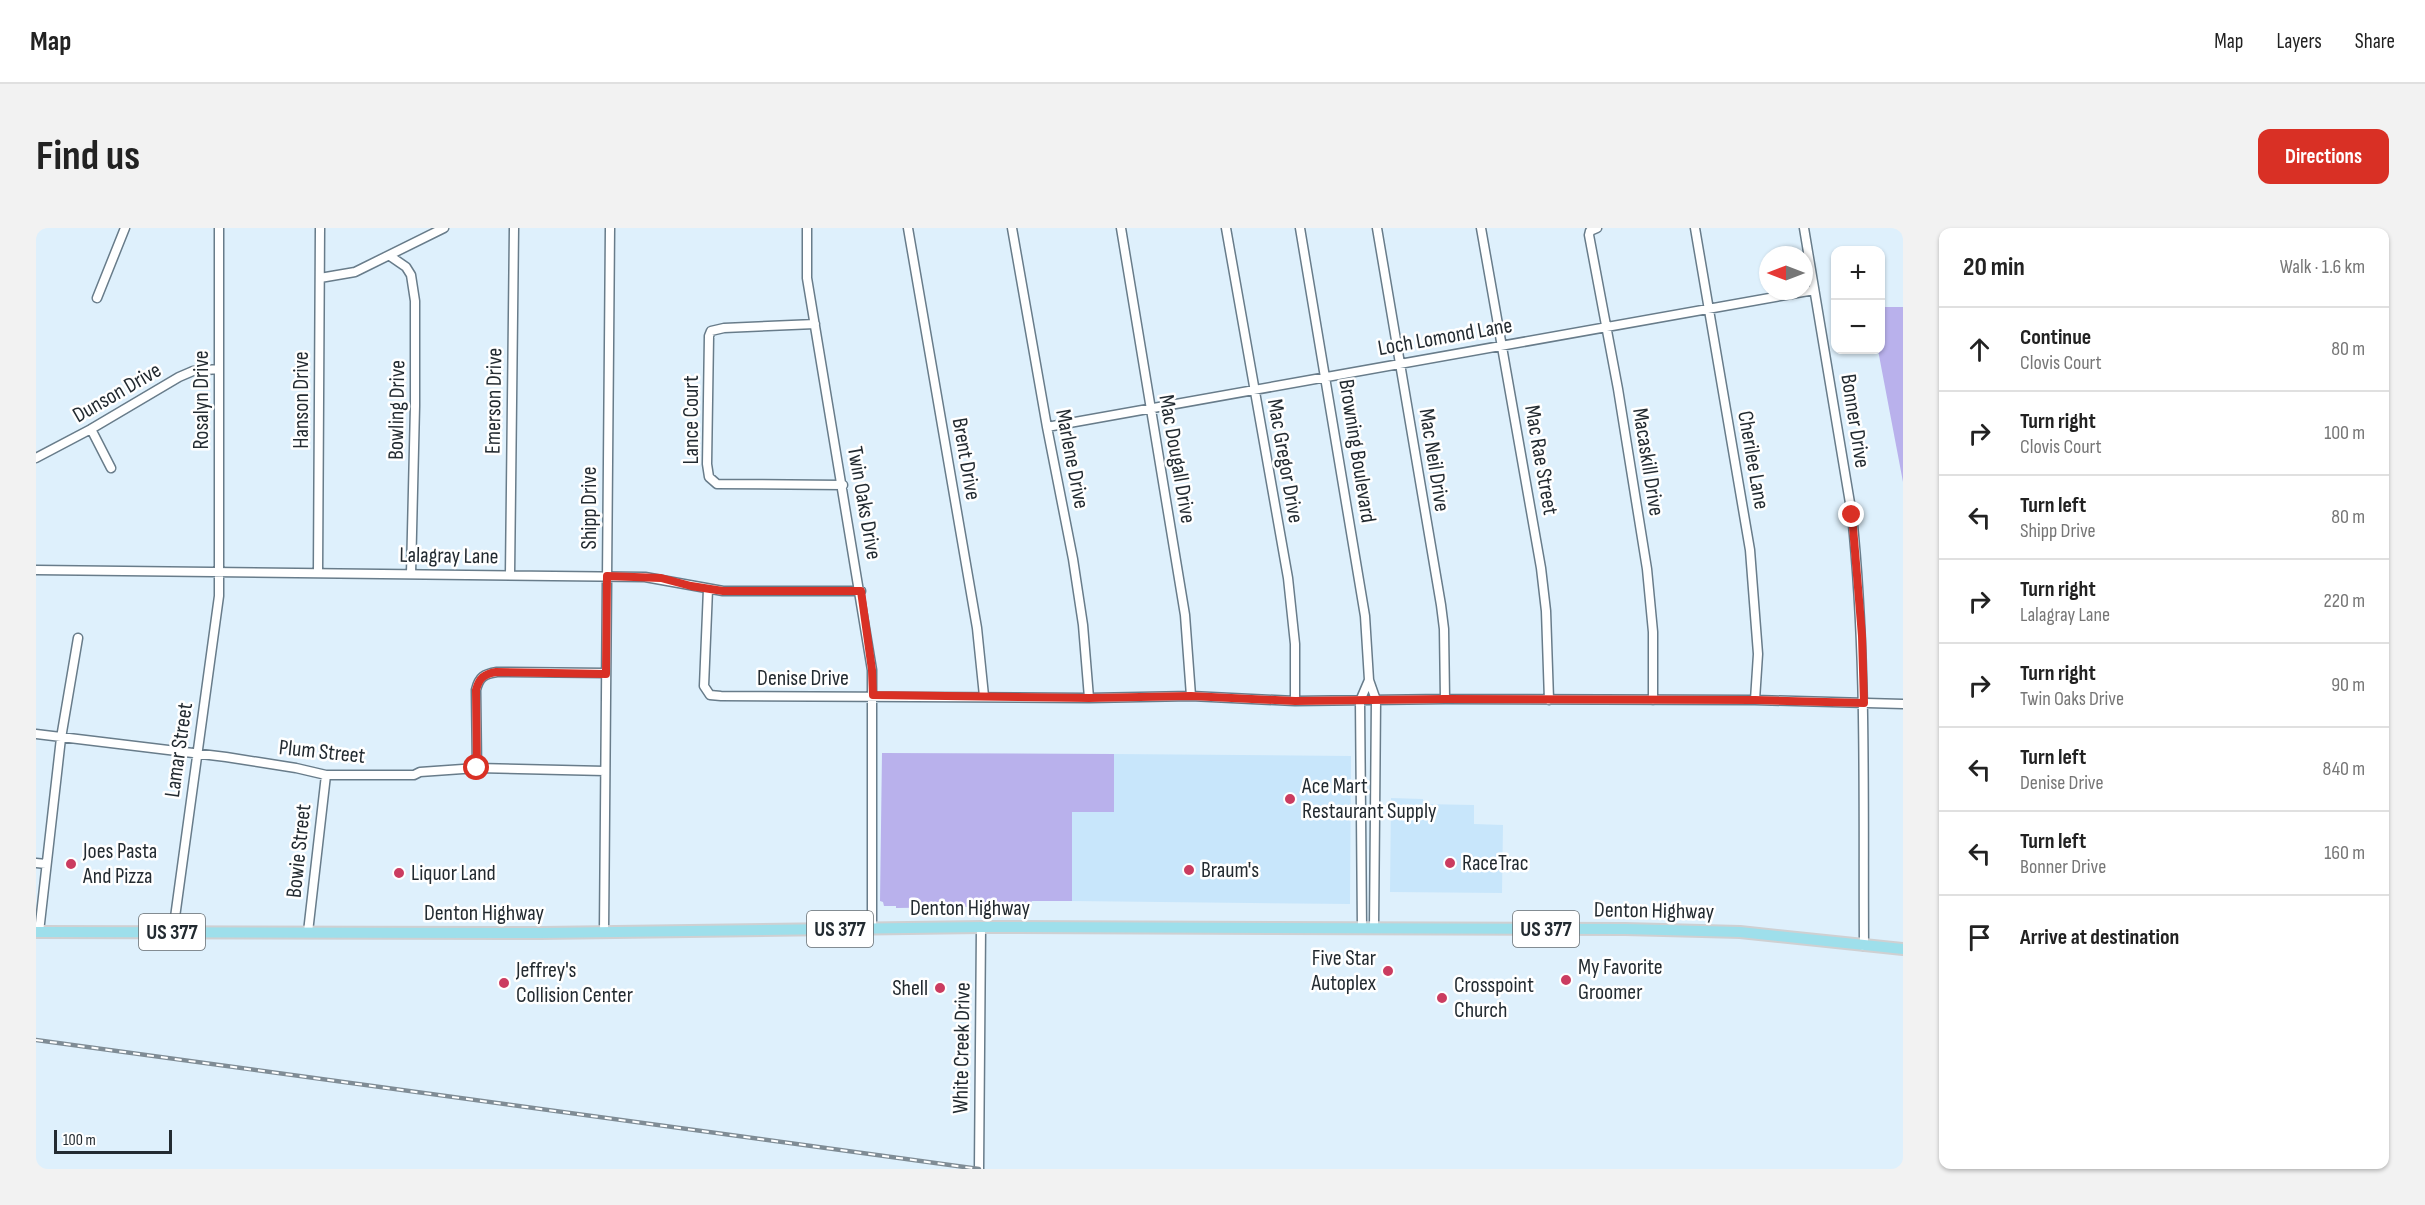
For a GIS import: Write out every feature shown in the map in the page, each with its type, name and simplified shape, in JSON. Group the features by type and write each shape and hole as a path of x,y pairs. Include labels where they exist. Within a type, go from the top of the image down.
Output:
{"main road":[{"name":"Denton Highway","path":"37,932 604,932 981,927 1710,930 1903,949"}],"street":[{"path":"97,298 124,228"},
{"name":"Rosalyn Drive","path":"219,228 219,573"},
{"name":"Hanson Drive","path":"318,572 320,228"},
{"path":"320,278 355,272 444,228"},
{"name":"Emerson Drive","path":"510,575 513,228"},
{"name":"Shipp Drive","path":"604,932 609,228"},
{"name":"Twin Oaks Drive","path":"807,228 807,278 861,591 872,670 872,928"},
{"name":"Brent Drive","path":"908,228 977,628 984,696"},
{"name":"Marlene Drive","path":"1012,228 1078,592 1089,698"},
{"name":"Mac Dougall Drive","path":"1121,228 1185,615 1191,696"},
{"name":"Mac Gregor Drive","path":"1226,228 1293,611 1295,701"},
{"name":"Browning Boulevard","path":"1300,228 1327,377 1365,616 1369,680 1376,700 1374,928"},
{"name":"Mac Neil Drive","path":"1377,228 1444,629 1445,699"},
{"name":"Mac Rae Street","path":"1481,228 1541,568 1549,700"},
{"name":"Cherilee Lane","path":"1695,228 1750,550 1758,654 1755,700"},
{"name":"Bonner Drive","path":"1804,228 1852,515 1862,636 1864,703 1864,946"},
{"name":"Macaskill Drive","path":"1594,230 1589,235 1647,569 1653,632 1653,700"},
{"name":"Bowling Drive","path":"390,256 406,267 411,276 415,301 416,406 411,574"},
{"name":"Loch Lomond Lane","path":"1047,427 1814,290"},
{"name":"Lance Court","path":"815,324 724,328 711,331 709,336 707,464 709,477 717,484 843,485"},
{"name":"Dunson Drive","path":"36,458 91,429 179,377 193,371 219,369"},
{"path":"91,429 111,468"},
{"name":"Lalagray Lane","path":"36,570 607,576 661,578 723,591 861,591"},
{"name":"Lamar Street","path":"173,932 219,596 219,573"},
{"name":"Denise Drive","path":"708,589 704,686 710,695 1089,698 1191,696 1295,701 1755,700 1903,704"},
{"path":"37,932 62,738 78,638"},
{"path":"477,768 476,690 483,676 496,672 606,674"},
{"name":"Browning Boulevard","path":"1362,928 1360,701 1369,680"},
{"name":"Plum Street","path":"36,734 197,754 296,768 326,775 414,775 420,772 477,768 605,771"},
{"name":"Bowie Street","path":"308,932 326,775"},
{"path":"1361,825 1376,824"},
{"path":"36,863 46,864"},
{"name":"White Creek Drive","path":"979,1169 981,927"}],"shaded area":[{"path":"1885,307 1903,307 1903,482 1879,354 1885,354"},
{"path":"882,753 1114,754 1114,812 1072,812 1072,901 1032,901 1028,906 896,908 896,906 884,906 880,901"},
{"path":"1114,754 1351,756 1350,904 1072,901 1072,812 1114,812"},
{"path":"1391,798 1423,799 1423,804 1474,805 1474,824 1503,825 1502,893 1390,892"}],"railway":[{"path":"36,1040 979,1169"}],"place":[{"name":"Ace Mart Restaurant Supply","path":"1290,799"},
{"name":"RaceTrac","path":"1450,863"},
{"name":"Joes Pasta And Pizza","path":"71,864"},
{"name":"Braum's","path":"1189,870"},
{"name":"Liquor Land","path":"399,873"},
{"name":"Five Star Autoplex","path":"1388,971"},
{"name":"My Favorite Groomer","path":"1566,980"},
{"name":"Jeffrey's Collision Center","path":"504,983"},
{"name":"Shell","path":"940,988"},
{"name":"Crosspoint Church","path":"1442,998"}],"route":[{"path":"477,768 476,690 483,676 496,672 606,674 607,576 661,578 723,591 861,591 872,670 873,695 1089,698 1191,696 1295,701 1755,700 1864,703 1862,636 1852,515"}]}
